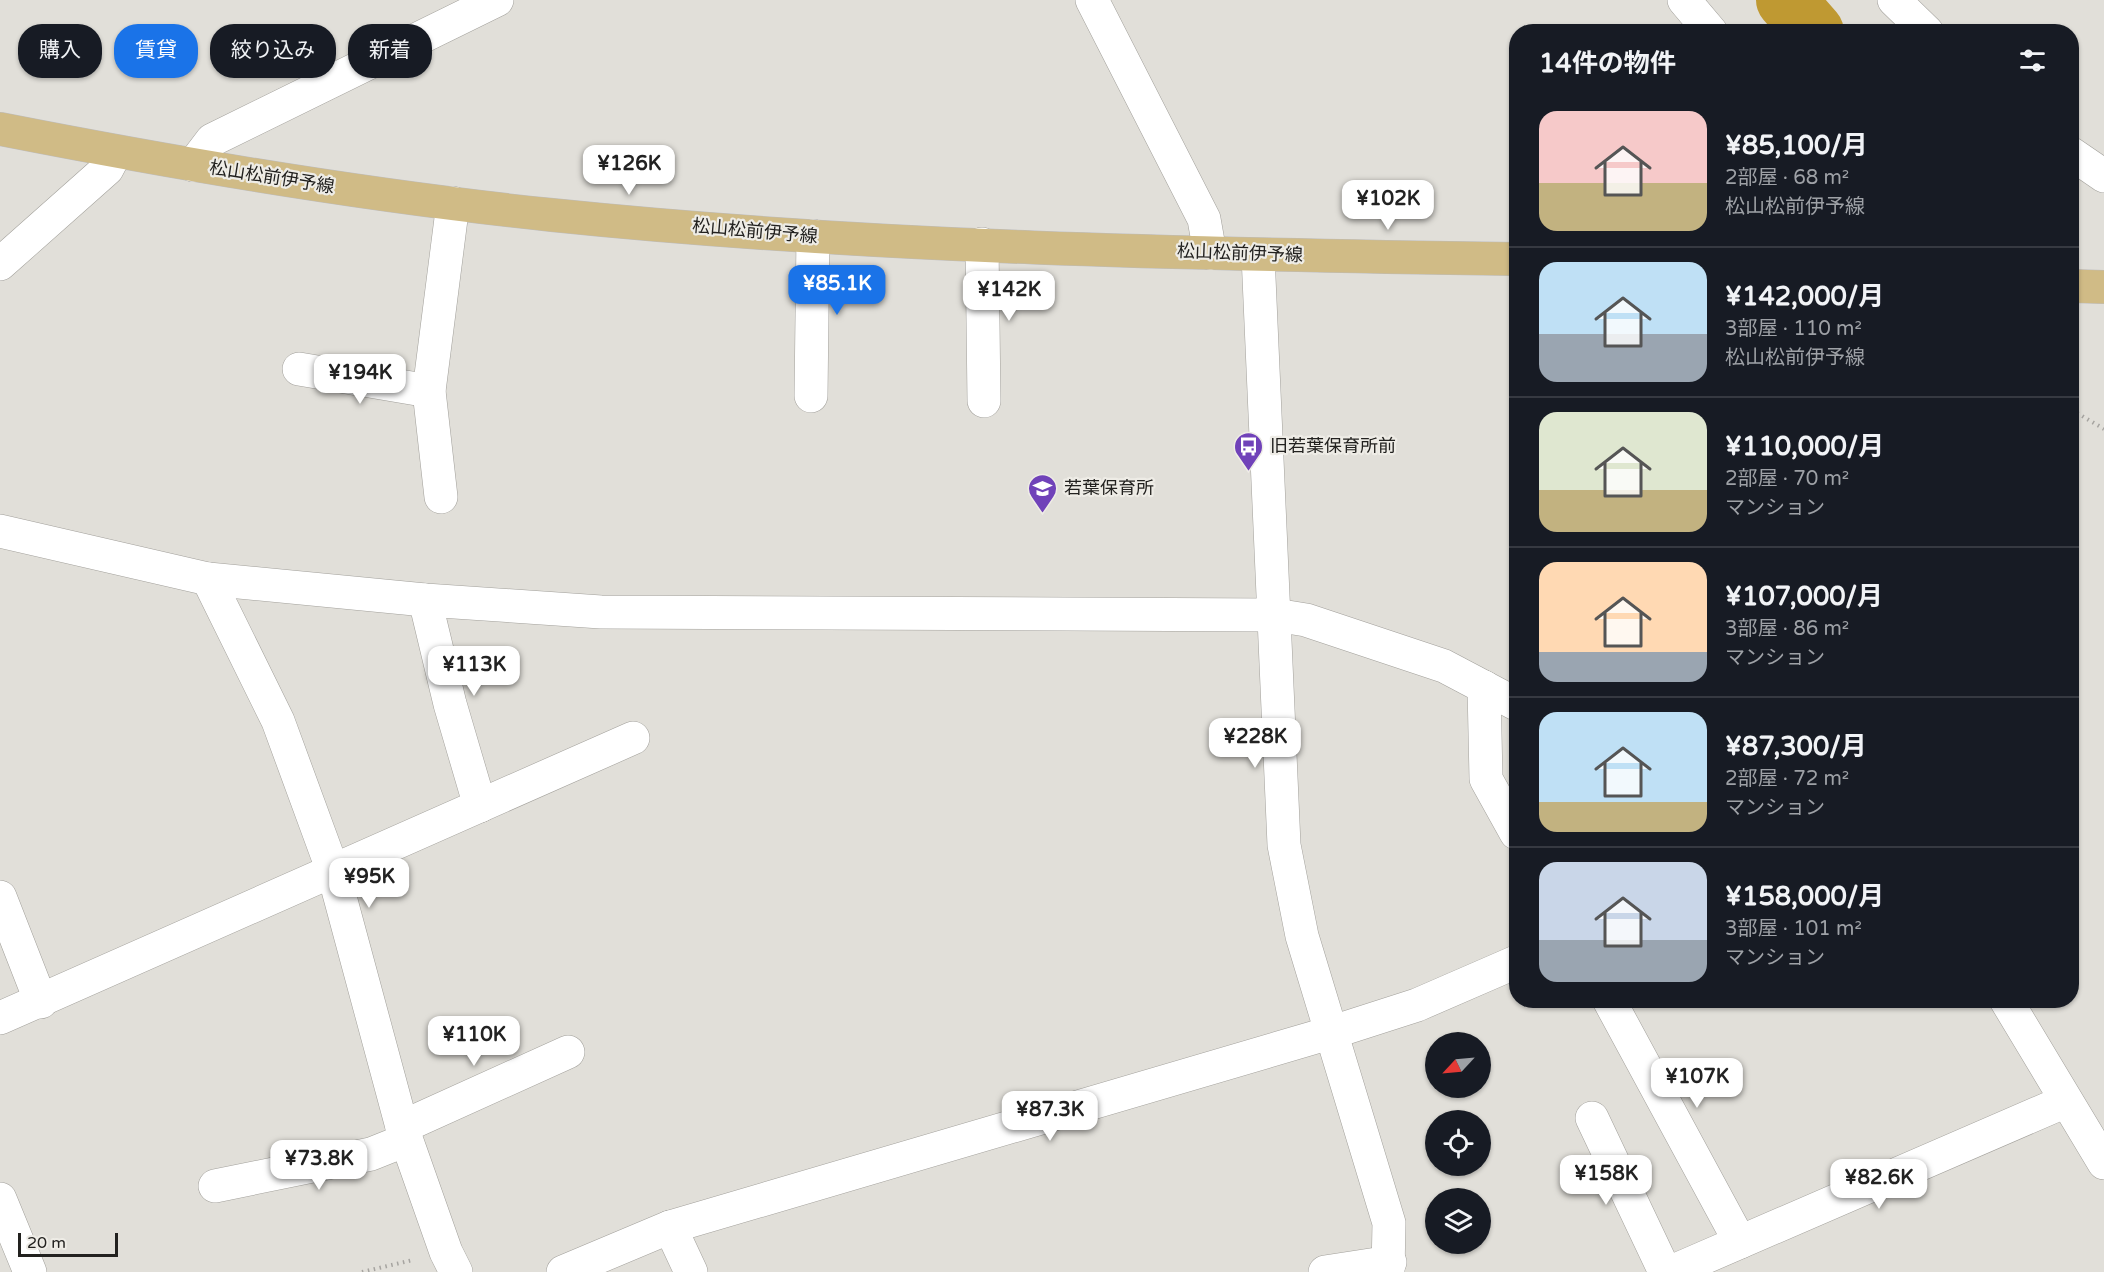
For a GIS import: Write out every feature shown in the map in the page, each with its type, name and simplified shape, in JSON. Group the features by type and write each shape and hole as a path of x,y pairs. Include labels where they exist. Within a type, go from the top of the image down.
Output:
{"main road":[{"name":"松山松前伊予線","path":"0,129 194,165 453,203 554,215 813,236 982,244 1258,255 1509,259"},
{"path":"2079,286 2104,287"}],"street":[{"path":"194,165 212,140 497,0"},
{"path":"1092,0 1204,219 1210,253"},
{"path":"1684,0 1704,24"},
{"path":"1894,0 1919,24"},
{"path":"0,264 107,169 116,152"},
{"path":"2079,159 2104,176"},
{"path":"441,497 429,391 453,203"},
{"path":"811,396 813,236"},
{"path":"982,244 984,401"},
{"path":"1258,255 1284,845 1302,936 1333,1032 1389,1223 1389,1267 1325,1272"},
{"path":"299,369 429,391"},
{"path":"0,531 208,579 425,600 601,612 1275,615 1306,620 1444,666 1509,700"},
{"path":"208,579 278,721 333,871 404,1133 451,1262"},
{"path":"425,600 450,705 480,806"},
{"path":"1484,687 1486,779 1509,820"},
{"path":"0,1018 41,1002 633,738"},
{"path":"0,897 41,1002"},
{"path":"563,1272 670,1227 1333,1032 1417,1005 1509,965"},
{"path":"1614,1008 1740,1242"},
{"path":"2011,1008 2104,1163"},
{"path":"215,1186 371,1154 404,1133 568,1052"},
{"path":"1671,1272 2066,1101"},
{"path":"1592,1118 1665,1272"},
{"path":"0,1199 30,1272"},
{"path":"670,1227 691,1272"}],"path":[{"path":"2079,414 2104,429"},
{"path":"362,1272 451,1262"}],"waterway":[{"path":"1786,0 1807,24"}],"place":[{"name":"旧若葉保育所前","path":"1249,472"},
{"name":"若葉保育所","path":"1043,514"}]}
